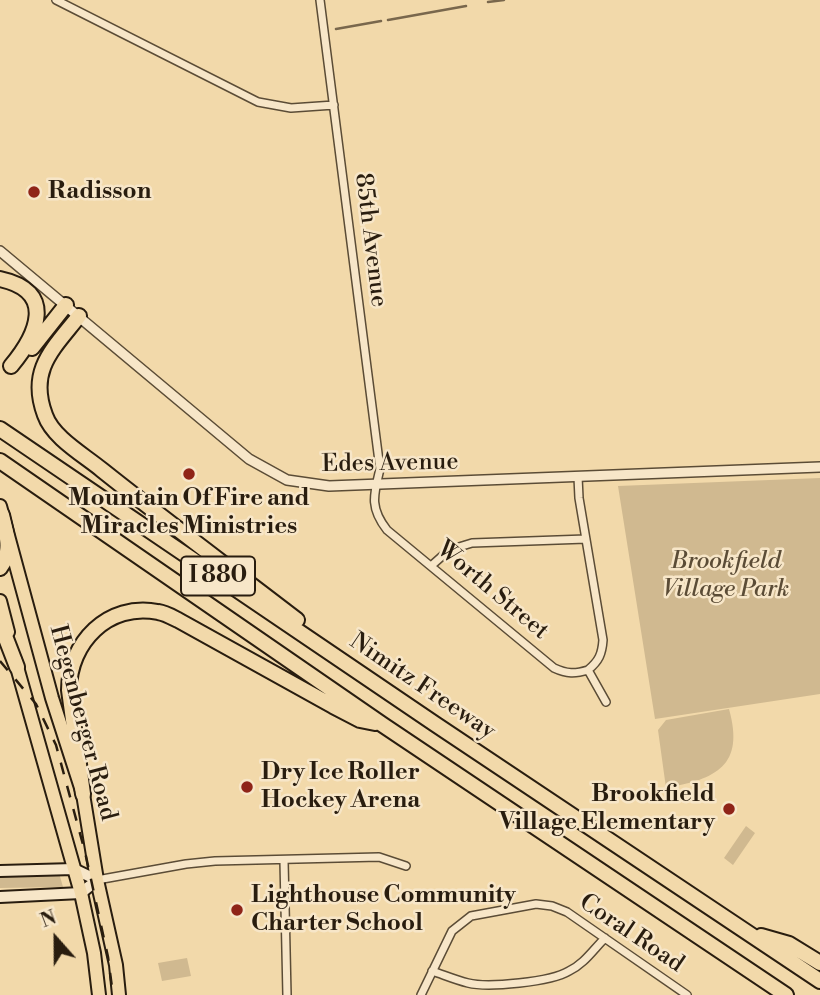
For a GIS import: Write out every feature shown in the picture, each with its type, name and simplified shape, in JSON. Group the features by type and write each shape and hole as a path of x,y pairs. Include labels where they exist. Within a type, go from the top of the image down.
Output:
{"highway":[{"path":"0,279 23,289 37,311 37,324 30,340 5,369"},
{"path":"5,369 36,345 66,305"},
{"path":"79,316 47,356 41,368 44,413 58,434 128,491 435,724"},
{"name":"Nimitz Freeway","path":"0,429 820,981"},
{"name":"I 880","path":"0,461 383,725 786,995"},
{"path":"0,473 51,496"},
{"path":"0,568 7,556 9,544 1,511"},
{"path":"83,794 69,690 73,659 82,643 99,627 119,615 136,611 158,612 178,620 342,711 360,720 383,725"},
{"path":"0,623 17,667"},
{"path":"750,933 789,944 820,963"},
{"path":"767,983 776,995"}],"main road":[{"name":"Hegenberger Road","path":"1,511 52,698 83,794 119,995"},
{"name":"Hegenberger Road","path":"0,601 81,893 94,953 99,995"},
{"path":"0,871 74,869 97,880 81,893 0,897"}],"street":[{"path":"56,0 258,102 291,108 334,105"},
{"name":"85th Avenue","path":"320,0 380,469 376,484"},
{"name":"Edes Avenue","path":"0,251 249,459 287,480 329,486 820,467"},
{"path":"578,477 603,640 597,663 588,670 606,702"},
{"name":"Worth Street","path":"376,484 373,497 381,522 431,566 554,668 576,674 588,670"},
{"path":"431,566 449,550 472,543 586,539"},
{"path":"97,880 201,862 379,858 406,866"},
{"path":"284,861 287,995"},
{"name":"Coral Road","path":"432,971 452,931 471,916 536,904 552,905 567,912 687,995"},
{"path":"421,995 432,971 468,983 488,986 552,978 582,963 605,938"}],"green space":[{"name":"Brookfield Village Park","path":"820,478 820,694 655,719 618,486"},
{"path":"729,709 733,744 729,757 722,766 699,780 666,788 658,730 666,720"},
{"path":"746,826 755,833 733,865 724,858"},
{"path":"59,873 63,887 0,888 0,877"},
{"path":"187,958 191,976 162,981 158,963"}],"waterway":[{"path":"488,2 504,0"},
{"path":"388,20 466,6"},
{"path":"336,29 381,21"}],"railway":[{"path":"0,661 36,704 56,745 85,852 108,957 113,995"}],"place":[{"name":"Radisson","path":"34,192"},
{"name":"Mountain Of Fire and Miracles Ministries","path":"189,474"},
{"name":"Dry Ice Roller Hockey Arena","path":"247,787"},
{"name":"Brookfield Village Elementary","path":"729,809"},
{"name":"Lighthouse Community Charter School","path":"237,910"}]}
